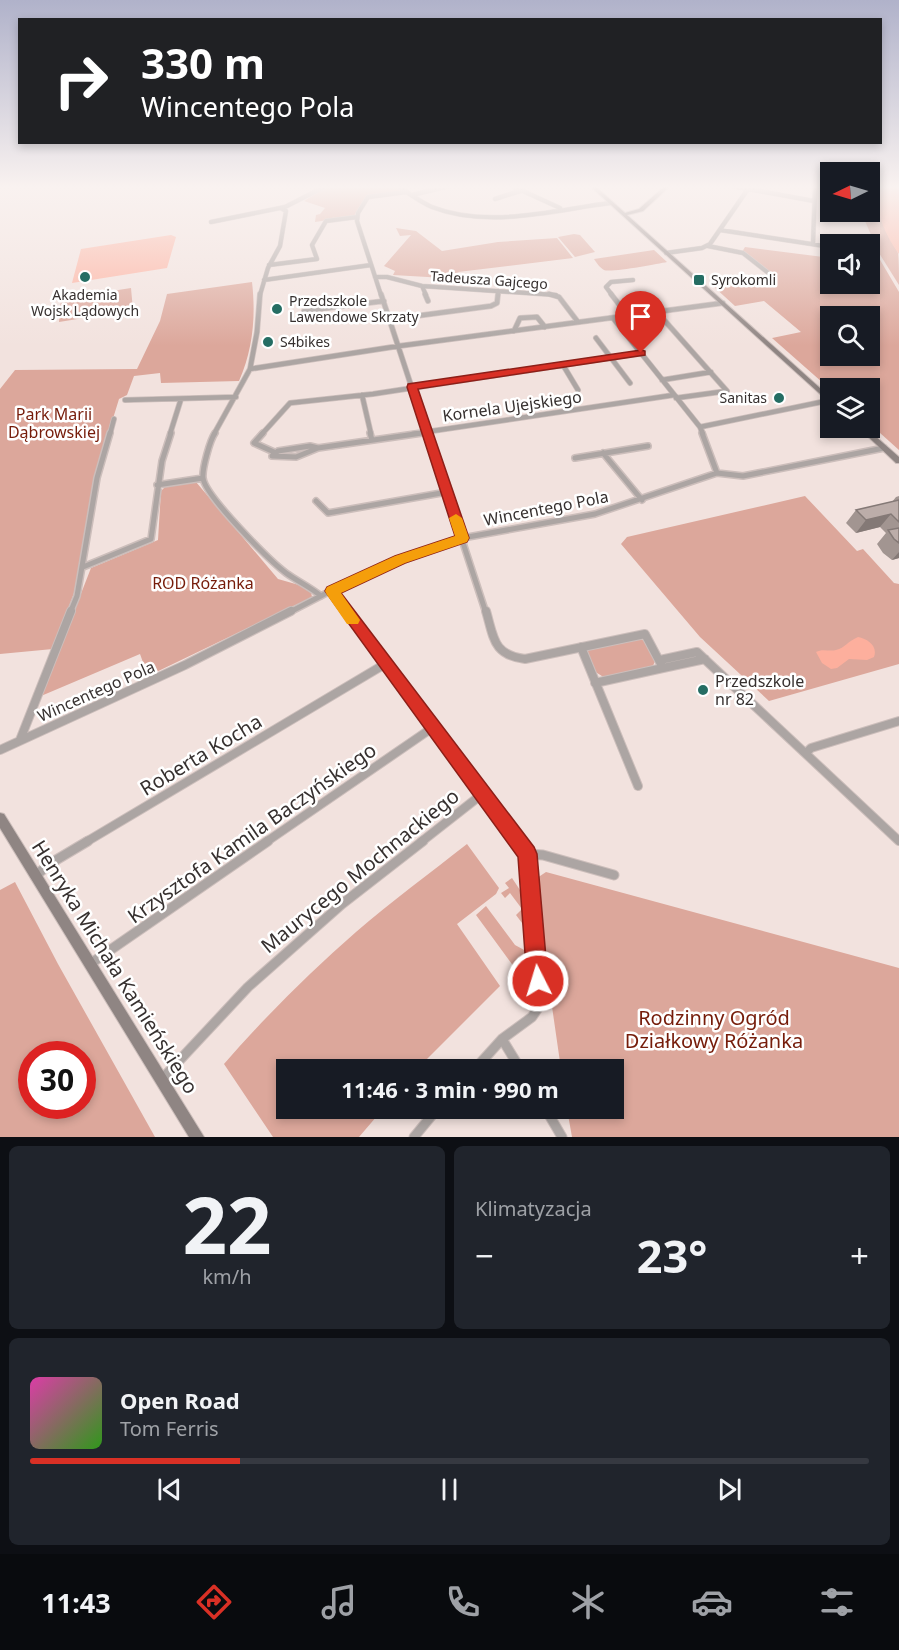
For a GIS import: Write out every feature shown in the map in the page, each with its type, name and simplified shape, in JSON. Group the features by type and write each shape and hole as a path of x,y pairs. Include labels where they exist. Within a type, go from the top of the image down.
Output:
{"street":[{"path":"281,239 260,292 257,332 250,369 211,440 203,478 218,501 254,542 285,572 305,582 321,596"},
{"path":"269,265 317,259 312,245 315,239"},
{"path":"363,239 497,646 509,657 525,659 645,634 663,668"},
{"path":"650,239 820,390"},
{"path":"708,246 713,239"},
{"path":"780,239 820,245"},
{"path":"813,239 813,244"},
{"path":"666,253 708,246 743,253 771,275"},
{"path":"264,280 371,265"},
{"name":"Tadeusza Gajcego","path":"375,277 387,277 422,286 554,294 560,297 578,322"},
{"path":"628,316 606,286 611,282 633,280"},
{"name":"Tadeusza Gajcego","path":"422,286 428,302"},
{"path":"416,316 491,306 497,303 498,291"},
{"path":"304,311 384,301"},
{"path":"250,369 399,346 723,303"},
{"path":"657,312 711,372"},
{"path":"514,331 520,318 524,316 537,317 545,327"},
{"path":"613,318 700,427 717,473"},
{"path":"596,338 630,383"},
{"path":"372,440 362,395 641,353"},
{"path":"563,364 578,390"},
{"path":"662,380 711,372"},
{"name":"Kornela Ujejskiego","path":"362,395 287,404 254,443 274,452 273,458 278,458 310,453 318,448 675,396 727,391 711,372"},
{"path":"125,400 236,397"},
{"path":"83,567 151,539 162,461 181,399"},
{"path":"700,427 820,402"},
{"path":"20,740 73,608 83,567 97,478 114,419"},
{"path":"873,438 899,461"},
{"path":"574,458 648,446"},
{"name":"Wincentego Pola","path":"0,750 185,665 321,596 400,560 462,538 589,516 717,473 743,476 884,448"},
{"path":"603,453 642,500"},
{"path":"157,485 203,478"},
{"path":"316,501 328,513 447,492"},
{"path":"332,591 481,795 527,854 540,1005 532,1017 502,1039 484,1059"},
{"path":"581,647 638,786"},
{"path":"660,660 697,652 899,841"},
{"path":"595,683 705,659"},
{"name":"Roberta Kocha","path":"35,876 51,863 385,664"},
{"path":"806,753 811,748 899,721"},
{"name":"Krzysztofa Kamila Baczyńskiego","path":"90,964 432,728"},
{"name":"Maurycego Mochnackiego","path":"162,1078 248,987 325,919 481,795"},
{"name":"Henryka Michała Kamieńskiego","path":"0,818 197,1137"},
{"path":"527,854 543,855 614,875"},
{"path":"502,1039 514,1059"},
{"path":"414,1137 429,1119"},
{"path":"551,1119 562,1137"}],"green space":[{"path":"407,239 426,239 442,251 498,242 558,239 573,258 458,272 462,279 393,275 395,271 384,266"},
{"path":"560,239 584,239 595,252 575,257"},
{"path":"880,239 891,239 898,253 899,285 880,255"},
{"path":"745,247 820,257 820,294 880,294 880,260 899,292 899,450 880,433 880,378 820,378 820,380 772,338 801,332 764,301 735,306 713,286 774,276 742,252"},
{"path":"654,250 667,262 608,271 601,268 594,259"},
{"name":"Park Marii Dąbrowskiej","path":"252,282 254,307 252,332 248,357 239,381 161,383 160,373 134,376 127,395 119,399 95,477 74,593 53,649 0,654 0,389 15,370 137,369 160,321 167,294"},
{"path":"131,288 133,310 59,322 61,299"},
{"name":"ROD Różanka","path":"196,482 278,579 299,585 311,592 312,597 148,676 140,654 41,696 91,568 158,540 161,491 165,487"},
{"path":"805,496 857,551 863,549 894,583 899,584 899,664 769,701 700,637 621,544 627,537"},
{"path":"639,638 646,642 656,659 652,668 605,678 594,671 587,654 588,649"},
{"path":"467,844 499,888 496,894 457,924 500,986 427,1059 276,1059 276,1119 374,1119 359,1137 273,1137 224,1064 288,996 383,909"},
{"name":"Rodzinny Ogród Działkowy Różanka","path":"546,872 899,968 899,1137 572,1137 569,1119 624,1119 624,1059 560,1059 545,958 537,878"},
{"path":"512,878 522,893 525,927 516,915 522,909 510,893 505,898 501,893 509,888 505,883"},
{"path":"15,882 155,1137 0,1137 0,890"},
{"path":"486,906 515,945 526,951 527,941 528,959 517,971 476,915"}],"shaded area":[{"path":"145,239 175,239 167,268 72,283 81,249"},
{"path":"889,239 899,239 899,254"},
{"path":"858,637 865,639 873,646 874,657 867,660 849,659 837,668 831,669 822,663 816,652 839,649"}],"building":[{"path":"899,500 899,522 891,514 866,520 856,510"},
{"path":"899,528 899,543 888,530"}],"slow traffic":[{"path":"353,620 332,591 400,560 462,538 456,518"}],"place":[{"name":"Akademia Wojsk Lądowych","path":"85,277"},
{"name":"Syrokomli","path":"699,280"},
{"name":"Przedszkole Lawendowe Skrzaty","path":"277,309"},
{"name":"S4bikes","path":"268,342"},
{"name":"Sanitas","path":"779,398"},
{"name":"Przedszkole nr 82","path":"703,690"}],"route":[{"path":"538,981 527,854 332,591 400,560 462,538 412,387 641,353"}]}
